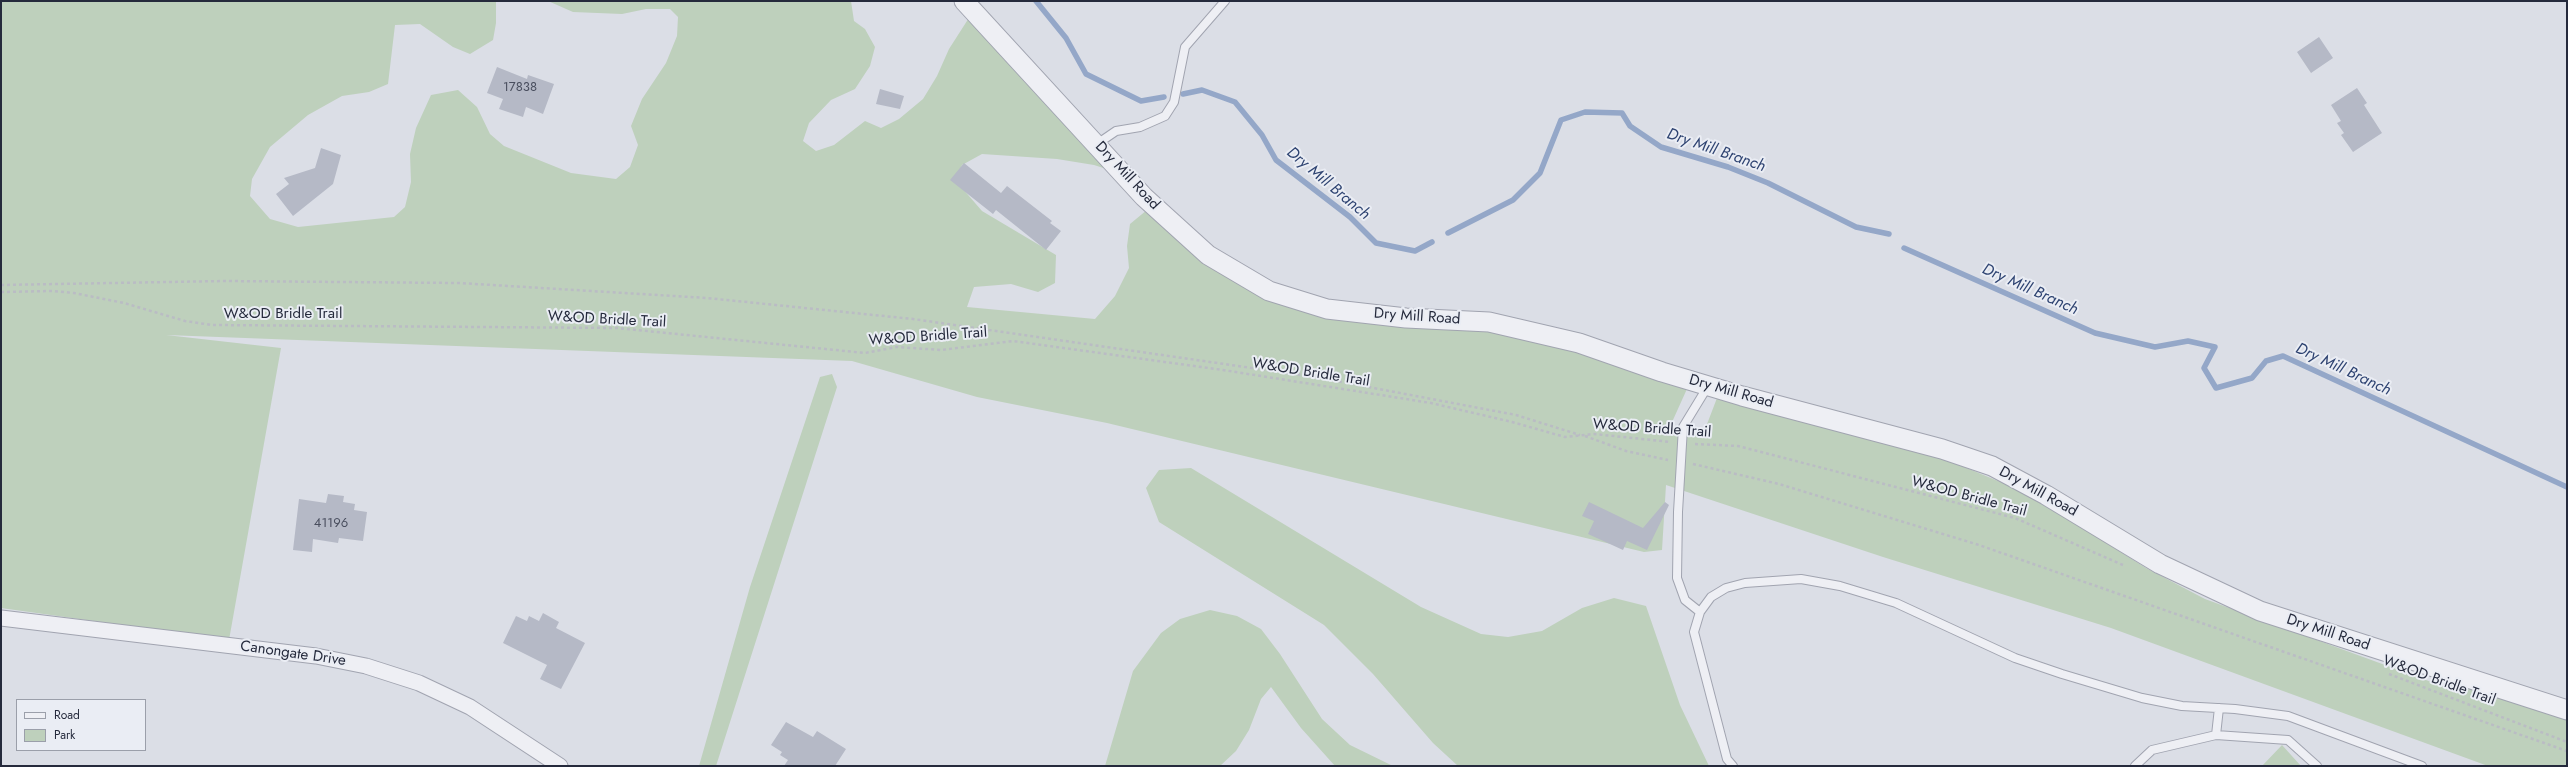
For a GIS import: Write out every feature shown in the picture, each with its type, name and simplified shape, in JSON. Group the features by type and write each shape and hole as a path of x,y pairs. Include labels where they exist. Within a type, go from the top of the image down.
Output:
{"street":[{"name":"Dry Mill Road","path":"964,1 979,15 1023,68 1097,144 1144,197 1208,255 1269,291 1327,309 1406,318 1489,322 1578,343 1708,386 1942,449 1992,466 2046,496 2160,564 2260,611 2567,710"},
{"name":"Canongate Drive","path":"1,618 316,656 366,666 419,683 464,704 560,766"}],"lane":[{"path":"1097,144 1116,132 1140,127 1166,116 1174,102 1185,47 1225,1"},
{"path":"1700,612 1685,600 1678,578 1681,443 1683,427 1708,386"},
{"path":"1733,766 1727,759 1694,632 1700,612 1711,597 1726,588 1745,583 1775,580 1808,580 1840,586 1896,603 2015,658 2062,674 2142,698 2182,706 2219,708 2288,716 2422,766"},
{"path":"2216,735 2219,708"},
{"path":"2135,766 2152,750 2216,735 2288,740 2317,766"}],"path":[{"path":"1,286 224,281 459,283 707,298 790,305 913,319 1320,378 1516,415 1626,451 1726,470 1779,484 1986,548 2567,752"},
{"name":"W&OD Bridle Trail","path":"1,292 52,291 74,293 124,303 185,321 212,325 617,328 864,353 897,347 941,350 1013,340 1223,370 1432,403 1512,422 1566,437 1594,434 1681,443 1738,446 2015,518 2129,568"},
{"name":"W&OD Bridle Trail","path":"2382,672 2567,742"}],"green space":[{"path":"1,1 496,1 496,23 493,40 470,54 453,47 420,24 395,25 388,84 369,92 342,96 308,115 270,147 252,179 250,196 270,219 298,227 394,217 405,207 411,182 410,154 416,128 431,95 458,90 477,107 490,134 504,146 571,173 616,179 630,167 638,145 631,126 642,99 666,63 677,36 678,17 670,9 646,9 622,14 573,12 548,1 851,1 854,21 865,29 875,47 870,66 855,89 831,100 809,123 803,141 816,151 834,145 865,121 881,128 899,119 923,99 937,76 949,49 974,10 1125,175 1094,165 1057,159 982,154 962,165 956,181 982,211 1056,255 1055,283 1038,292 1011,284 974,287 967,307 1095,319 1115,296 1129,268 1127,246 1130,224 1153,205 1208,255 1327,309 1489,322 1691,380 1668,431 1704,432 1717,398 1940,457 2027,493 2146,568 2205,599 2445,687 2458,681 2567,716 2567,766 2488,766 2111,628 1883,557 1666,485 1662,550 1644,552 1107,423 977,397 852,361 166,335 281,348 229,640 1,608"},
{"path":"832,374 837,387 716,766 699,766 750,587 820,377"},
{"path":"1191,468 1421,607 1481,634 1508,637 1542,631 1582,608 1614,598 1646,606 1680,705 1709,766 1458,766 1433,743 1373,674 1324,625 1159,522 1146,488 1159,470"},
{"path":"1210,610 1237,616 1261,629 1280,654 1322,719 1350,745 1393,766 1335,766 1301,728 1271,687 1261,699 1249,730 1236,751 1220,766 1105,766 1133,671 1161,633 1180,619"},
{"path":"2282,745 2301,766 2262,766"}],"building":[{"path":"2319,37 2333,58 2311,73 2297,52"},
{"path":"497,67 527,79 528,75 554,84 543,114 526,107 523,117 499,109 503,99 487,93"},
{"path":"2357,88 2367,103 2364,105 2382,133 2353,152 2341,135 2344,133 2337,123 2341,121 2331,105"},
{"path":"880,89 904,96 900,109 876,104"},
{"path":"321,148 341,155 333,184 293,216 276,194 289,184 284,178 315,168"},
{"path":"964,163 1001,193 1007,186 1052,221 1050,223 1061,231 1046,250 996,210 993,214 950,180"},
{"path":"328,494 344,496 343,502 355,504 354,510 367,512 363,541 339,538 338,543 313,539 312,552 293,550 299,499 326,503"},
{"path":"1589,502 1643,528 1665,502 1669,505 1647,550 1627,541 1623,550 1588,534 1594,521 1582,516"},
{"path":"543,613 559,622 556,628 585,643 561,689 540,679 547,665 503,643 516,616 527,621 529,616 539,621"},
{"path":"786,722 813,737 817,731 846,749 835,766 784,766 788,760 780,755 782,752 771,745"}],"waterway":[{"name":"Dry Mill Branch","path":"1036,1 1066,38 1086,74 1141,101 1164,97"},
{"name":"Dry Mill Branch","path":"1183,94 1202,90 1235,102 1262,135 1276,160 1350,217 1376,243 1415,251 1432,242"},
{"name":"Dry Mill Branch","path":"1448,233 1513,200 1540,173 1561,120 1585,112 1622,113 1630,126 1661,147 1728,167 1768,183 1856,227 1889,234"},
{"name":"Dry Mill Branch","path":"1904,248 2095,333 2155,347 2188,341 2215,347 2204,368 2216,388 2252,378 2266,361 2283,356 2567,487"}]}
